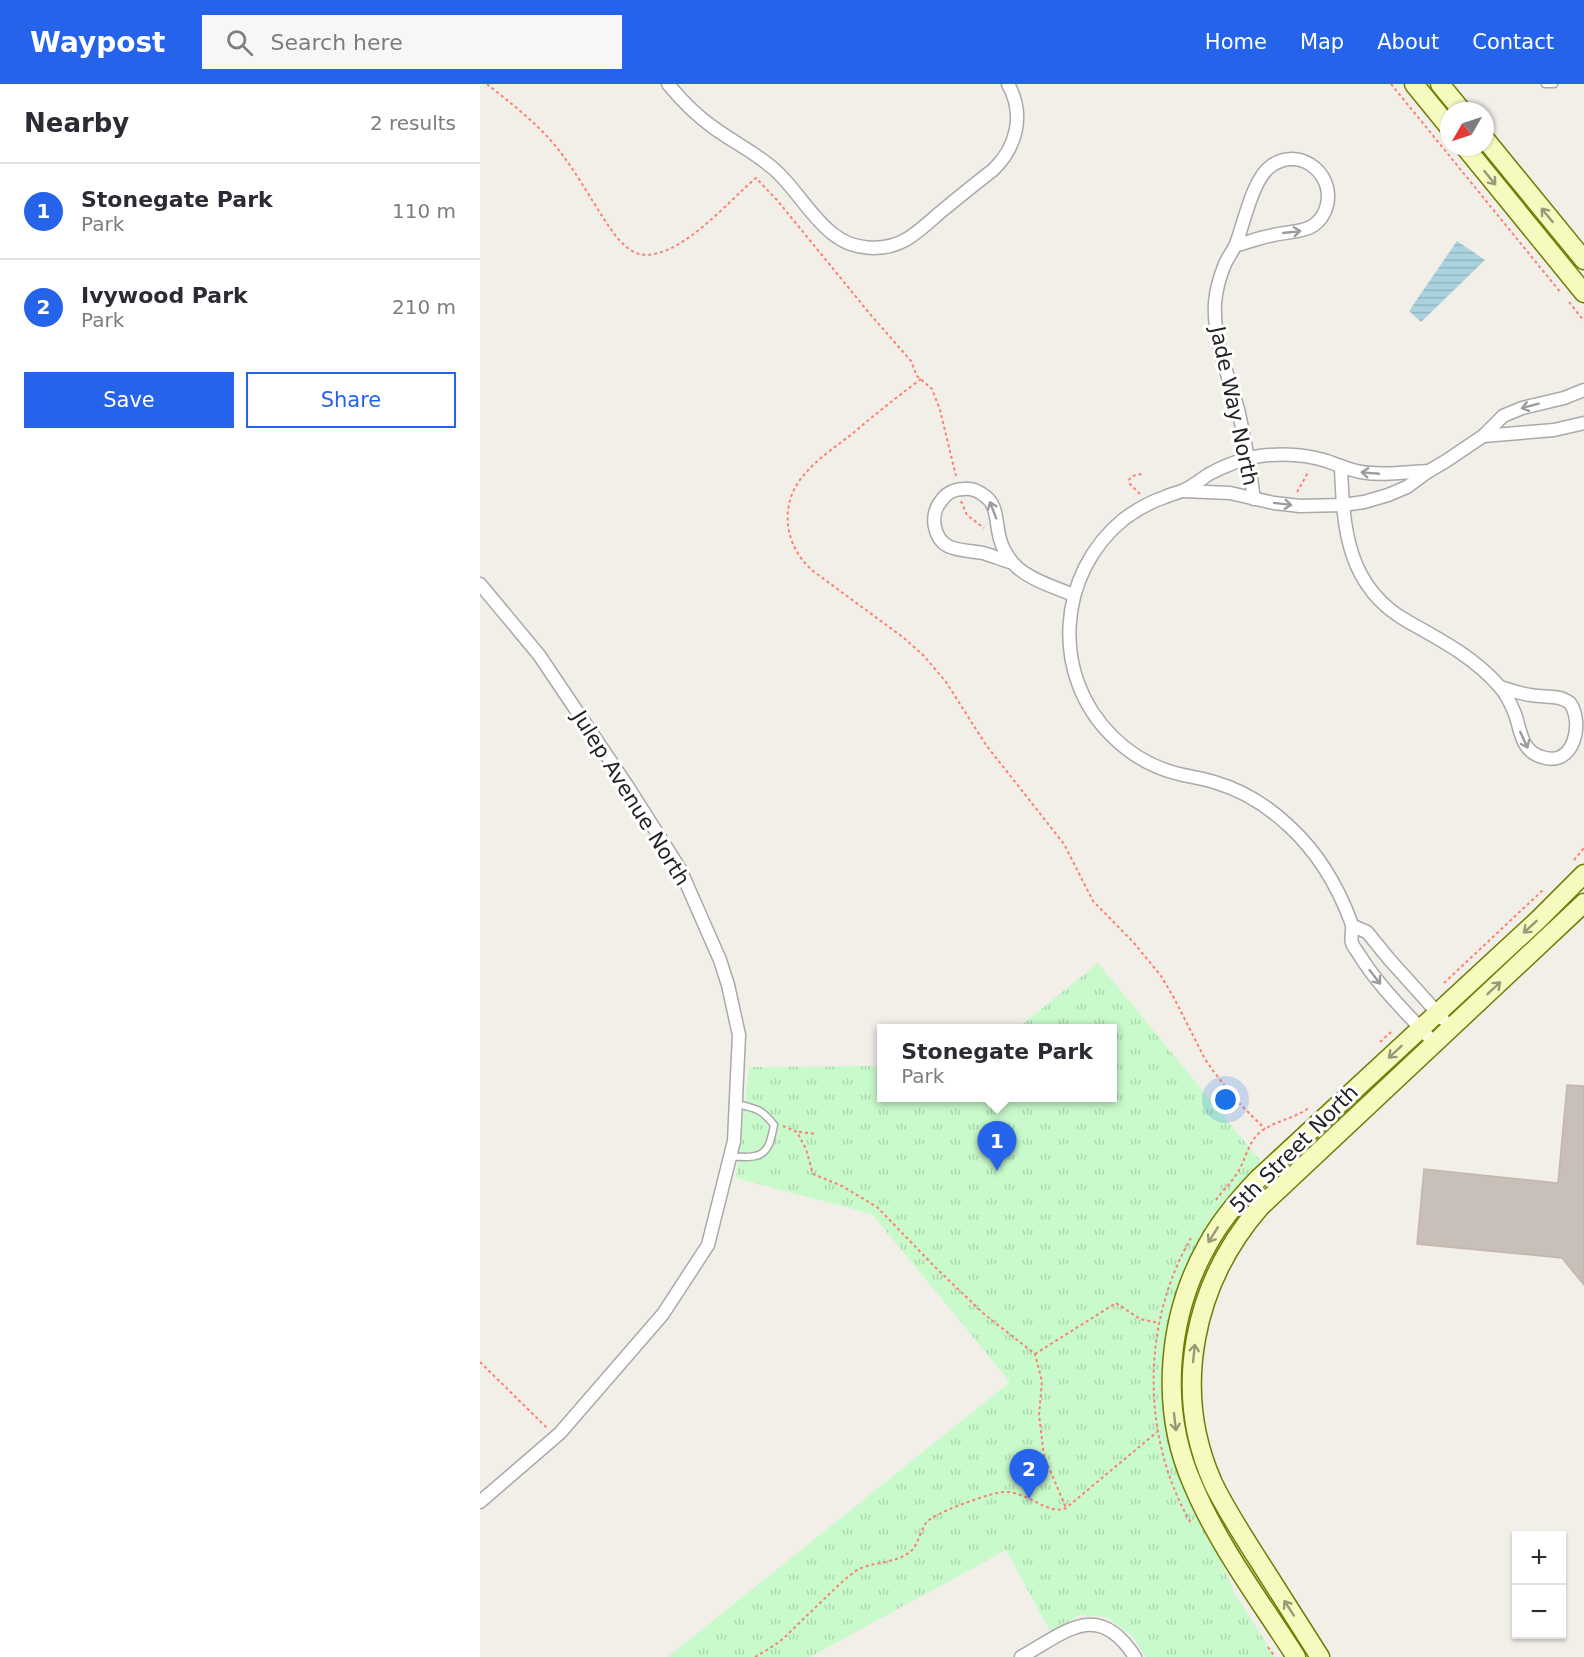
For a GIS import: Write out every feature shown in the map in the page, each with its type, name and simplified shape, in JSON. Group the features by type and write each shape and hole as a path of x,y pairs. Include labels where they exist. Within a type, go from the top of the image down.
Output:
{"street":[{"path":"668,84 706,122 774,169 828,230 837,237 848,243 879,248 905,240 993,170 1006,154 1015,134 1018,116 1015,99 1008,84"},
{"path":"1414,84 1440,116"},
{"path":"1440,84 1455,102"},
{"path":"1494,150 1584,260"},
{"path":"1472,156 1576,297"},
{"name":"Jade Way North","path":"1235,246 1276,234 1306,230 1317,223 1323,216 1328,199 1327,185 1320,172 1306,163 1292,159 1268,168 1256,186 1235,246 1220,278 1215,303 1219,352 1240,417 1254,499"},
{"path":"1183,491 1230,494 1300,506 1364,502 1407,487 1483,436 1503,416 1584,390"},
{"path":"1483,436 1554,430 1584,423"},
{"path":"1429,471 1378,474 1361,472 1320,459 1277,454 1248,459 1219,469 1183,491 1143,506 1104,538 1080,576 1069,622 1072,664 1084,697 1105,729 1127,750 1144,760 1176,774 1214,782 1234,790 1259,802 1282,820 1304,841 1322,865 1353,926 1352,942 1363,961 1434,1043"},
{"path":"1341,466 1346,536 1360,574 1376,596 1398,615 1459,651 1500,687 1513,710 1523,741 1532,753 1542,757 1557,758 1575,748 1581,736 1581,721 1578,712 1569,702 1556,697 1532,696 1500,687"},
{"path":"1013,563 1002,544 995,509 989,500 976,490 967,489 952,491 943,498 935,510 934,523 936,532 945,544 957,550 983,553 1013,563 1032,576 1074,594"},
{"name":"Julep Avenue North","path":"480,584 538,656 626,784 680,869 720,960 728,985 738,1035 734,1141 708,1245 663,1314 556,1437 480,1502"},
{"name":"5th Street North","path":"1296,1657 1211,1523 1191,1483 1176,1431 1173,1405 1173,1353 1183,1302 1199,1261 1220,1224 1258,1179 1560,900 1576,870"},
{"name":"5th Street North","path":"1320,1657 1231,1516 1212,1480 1203,1456 1192,1389 1194,1346 1203,1306 1218,1267 1236,1236 1260,1207 1584,903"},
{"path":"1353,926 1367,932 1389,960 1451,1028"},
{"path":"1021,1657 1071,1629 1087,1624 1103,1626 1120,1636 1135,1657"}],"lane":[{"path":"1545,84 1554,84"},
{"path":"730,1157 754,1157 762,1153 769,1145 774,1125 766,1114 752,1107 736,1104"}],"path":[{"path":"487,84 547,136 615,235 623,245 636,253 652,254 680,244 703,227 756,178 777,200 911,361 915,374 932,389 938,402 957,481"},
{"path":"1391,84 1561,292"},
{"path":"1576,297 1584,321"},
{"path":"921,379 823,457 803,476 794,491 788,510 788,529 793,547 813,571 904,638 924,656 946,682 986,745 1064,844 1094,901 1134,943 1161,976 1214,1072 1237,1101 1265,1129"},
{"path":"1294,496 1312,466"},
{"path":"1141,496 1131,486 1129,480 1132,476 1142,474"},
{"path":"960,498 967,515 991,534"},
{"path":"1576,870 1584,848"},
{"path":"1443,984 1545,888"},
{"path":"1378,1044 1395,1029"},
{"path":"1212,1206 1239,1171 1255,1138 1265,1129 1311,1106"},
{"path":"774,1125 784,1126 797,1132 817,1134"},
{"path":"797,1132 806,1149 813,1174 842,1186 877,1207 984,1314 1035,1354 1042,1381 1039,1415 1044,1456 1066,1508"},
{"path":"1194,1233 1168,1290 1160,1323 1154,1386 1162,1452 1176,1492 1197,1533"},
{"path":"1035,1354 1116,1303 1140,1319 1160,1323"},
{"path":"480,1362 556,1437"},
{"path":"755,1657 775,1646 856,1571 908,1554 915,1546 926,1522 934,1516 1000,1492 1015,1492 1056,1511 1066,1508 1158,1432"},
{"path":"1263,1639 1275,1657"}],"green space":[{"path":"1098,963 1263,1164 1175,1304 1173,1449 1235,1594 1275,1657 1146,1657 1133,1637 1107,1617 1080,1615 1050,1631 1006,1550 810,1657 668,1657 1010,1382 872,1214 736,1178 749,1067 877,1066 877,1102 1117,1102 1117,1024 1023,1024"}],"water":[{"path":"1457,241 1485,260 1421,322 1409,311"}],"building":[{"path":"1567,1085 1584,1086 1584,1285 1562,1258 1417,1244 1424,1169 1558,1183"}],"place":[{"name":"Stonegate Park","path":"997,1171"},
{"name":"Ivywood Park","path":"1029,1499"}]}
